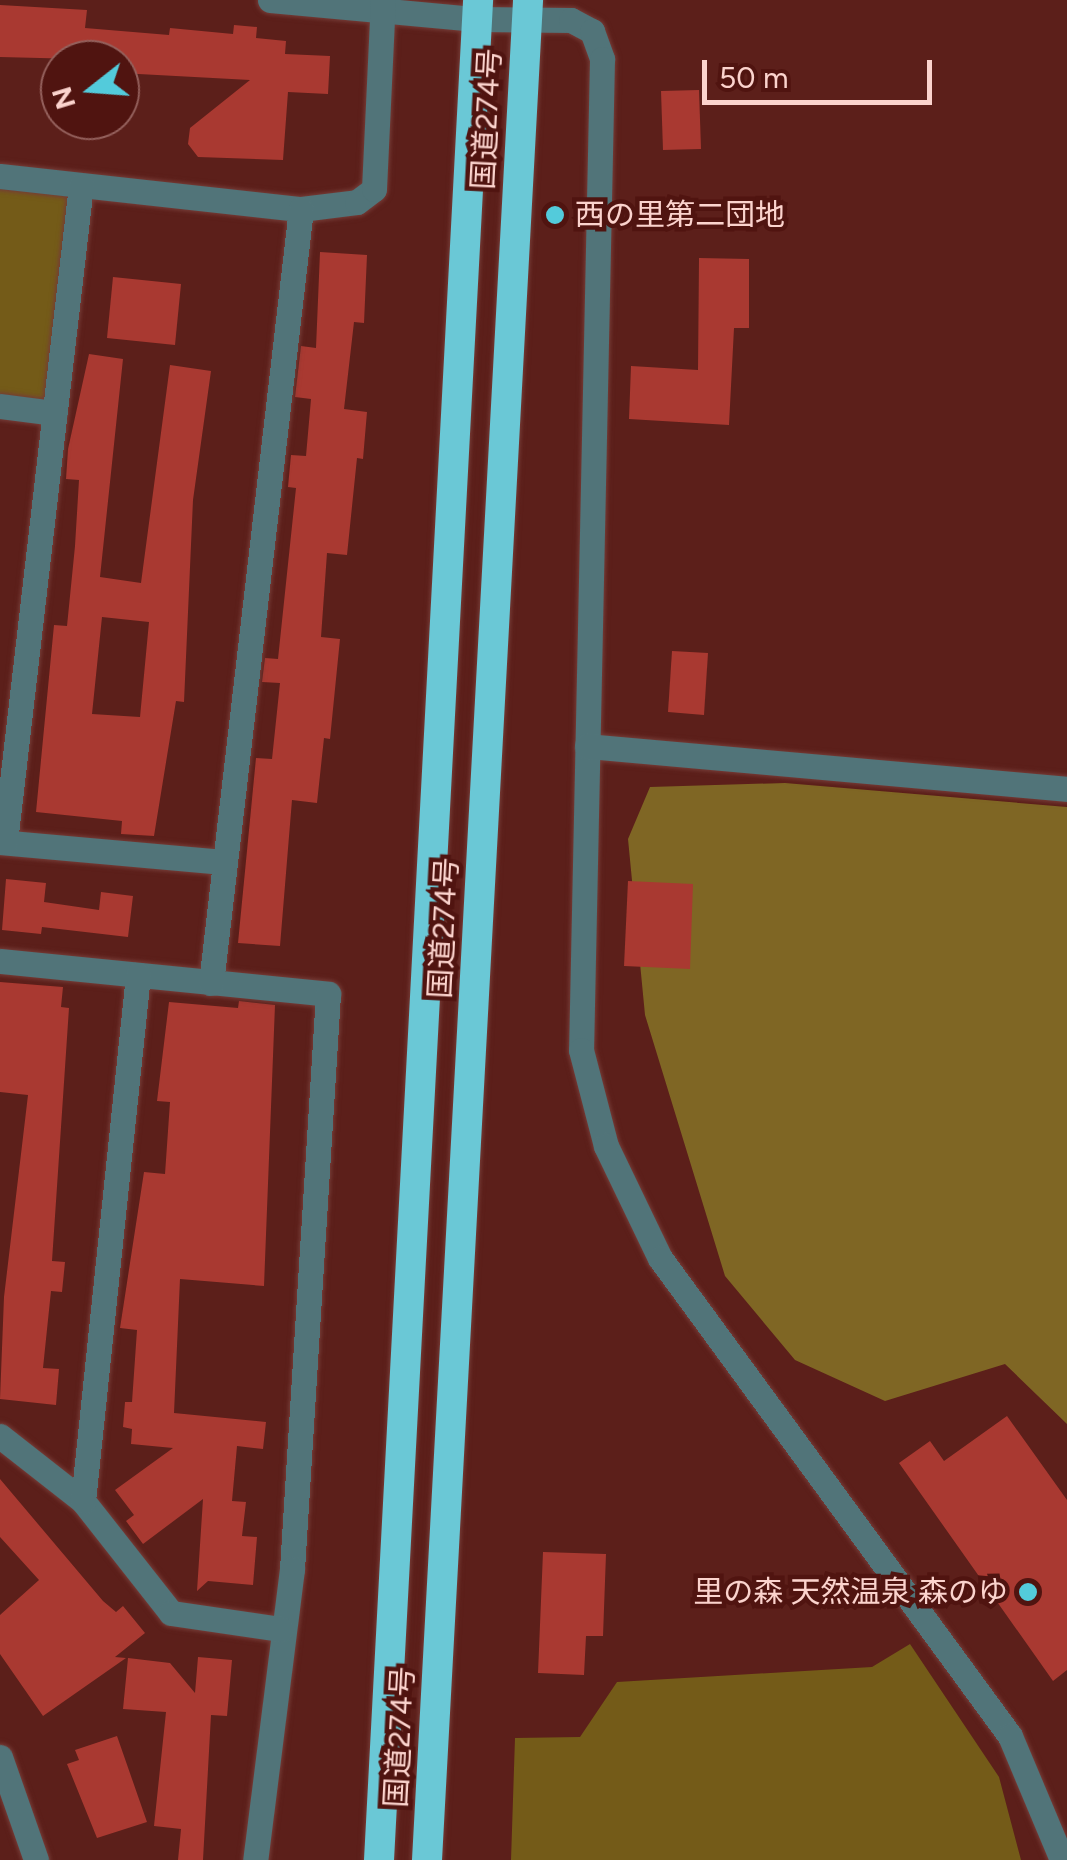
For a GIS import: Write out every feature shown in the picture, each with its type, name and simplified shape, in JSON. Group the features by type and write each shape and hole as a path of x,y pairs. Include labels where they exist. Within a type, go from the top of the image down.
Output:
{"highway":[{"name":"国道274号","path":"380,1860 477,9"},
{"name":"国道274号","path":"427,1860 527,10"}],"street":[{"path":"270,0 527,10 572,20 592,30 602,59 581,1050 606,1146 630,1204 660,1258 1010,1736 1062,1860"},
{"path":"0,176 301,209 357,202 374,189 382,6"},
{"path":"81,185 2,842 222,862"},
{"path":"211,983 222,862 301,209"},
{"path":"0,406 55,413"},
{"path":"587,746 1067,789"},
{"path":"0,961 328,994 292,1568 281,1629 255,1860"},
{"path":"83,1501 138,975"},
{"path":"0,1436 83,1501 171,1613 281,1629"},
{"path":"0,1758 36,1860"}],"shaded area":[{"path":"0,176 81,185 55,413 0,406"},
{"path":"785,783 1067,807 1067,1424 1005,1364 885,1401 795,1360 725,1276 645,1015 628,839 650,787"},
{"path":"910,1644 999,1777 1021,1860 511,1860 515,1738 580,1737 617,1682 872,1667"}],"building":[{"path":"0,5 87,10 85,28 169,35 170,28 233,34 234,25 257,27 256,38 286,41 285,54 330,56 328,94 288,92 283,160 198,157 188,144 190,128 250,80 140,74 140,40 40,40 40,58 0,57"},
{"path":"699,90 701,149 663,150 661,91"},
{"path":"320,252 367,255 364,323 354,322 344,409 367,412 363,459 357,458 347,555 327,553 321,637 340,639 330,739 324,738 317,803 292,800 280,946 238,943 256,758 272,759 280,683 262,682 265,658 278,659 296,488 288,487 291,455 306,456 311,399 295,397 301,346 316,348"},
{"path":"699,258 749,259 749,328 734,328 729,425 629,419 631,366 698,370"},
{"path":"113,277 181,284 175,345 107,338"},
{"path":"89,354 123,359 100,577 141,583 170,365 211,371 193,500 184,702 176,701 154,836 121,834 122,821 36,812 54,625 67,626 75,546 79,480 66,479 68,449","holes":["102,617 149,622 140,717 92,714"]},
{"path":"672,651 708,653 704,715 668,712"},
{"path":"6,879 46,883 44,902 99,910 101,892 133,896 128,937 42,927 41,934 2,930"},
{"path":"628,881 693,884 690,969 624,966"},
{"path":"0,982 63,987 61,1007 69,1008 52,1261 65,1262 62,1292 51,1291 43,1368 59,1369 56,1405 0,1399 4,1297 28,1095 0,1092"},
{"path":"239,1001 275,1005 264,1286 180,1279 174,1413 266,1422 263,1449 237,1446 232,1501 246,1502 242,1536 257,1537 253,1585 208,1581 197,1591 203,1499 143,1544 126,1521 134,1515 115,1490 173,1448 131,1444 132,1429 123,1427 125,1402 132,1402 137,1330 120,1328 144,1172 165,1174 170,1102 157,1101 169,1002 238,1008"},
{"name":"里の森 天然温泉 森のゆ","path":"1007,1416 1067,1500 1067,1670 1053,1681 899,1463 930,1441 944,1461"},
{"path":"0,1479 103,1601 116,1612 123,1606 145,1633 115,1657 126,1658 43,1716 0,1654 0,1615 39,1580 0,1537"},
{"path":"543,1552 606,1554 603,1636 586,1636 584,1675 538,1673"},
{"path":"198,1657 232,1660 227,1716 211,1715 203,1860 178,1860 181,1829 154,1826 166,1712 123,1709 128,1658 170,1663 195,1693"},
{"path":"117,1736 147,1822 97,1838 67,1764 79,1760 75,1750"}],"place":[{"name":"西の里第二団地","path":"555,215"},
{"name":"里の森 天然温泉 森のゆ","path":"1028,1592"}]}
